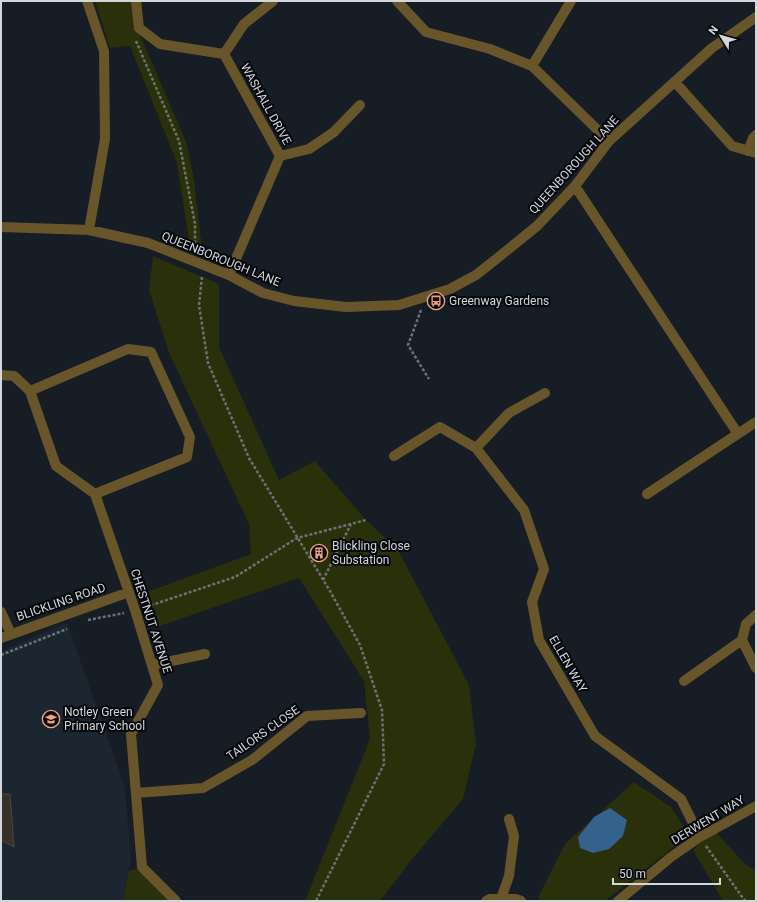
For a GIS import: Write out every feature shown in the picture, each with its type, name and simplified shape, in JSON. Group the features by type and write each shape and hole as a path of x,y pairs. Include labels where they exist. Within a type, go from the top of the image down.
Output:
{"street":[{"path":"87,1 104,51 105,139 89,230"},
{"path":"136,1 139,28 160,44 224,54 244,24 273,1"},
{"path":"397,1 426,32 490,49 532,66 609,142"},
{"path":"532,66 571,1"},
{"name":"QUEENBOROUGH LANE","path":"1,227 89,230 148,243 229,275 263,293 294,302 346,307 399,305 450,289 476,275 537,226 575,186 609,142 712,48 756,17"},
{"name":"WASHALL DRIVE","path":"224,54 280,156 229,275"},
{"path":"675,82 732,146 752,152 753,138 756,135"},
{"path":"280,156 309,149 334,132 360,105"},
{"path":"575,186 738,434"},
{"path":"1,375 14,376 30,391 56,466 95,494 187,458 190,438 151,352 128,349 30,391"},
{"path":"476,448 508,413 545,393"},
{"path":"647,494 756,422"},
{"name":"ELLEN WAY","path":"394,456 440,427 476,448 524,510 544,569 532,602 539,640 595,736 681,799 700,837"},
{"name":"CHESTNUT AVENUE","path":"95,494 135,610 158,685 131,734 142,867 176,901"},
{"name":"BLICKLING ROAD","path":"1,638 129,592"},
{"path":"1,612 11,634"},
{"path":"756,615 746,624 742,640 756,668"},
{"path":"684,681 742,640"},
{"path":"152,665 205,654"},
{"name":"TAILORS CLOSE","path":"136,793 203,788 252,760 307,716 361,713"},
{"name":"DERWENT WAY","path":"618,901 671,857 700,837 756,806"},
{"path":"501,899 508,876 514,836 509,819"},
{"path":"486,901 490,899 516,899 521,901"}],"path":[{"path":"134,35 179,141 194,224 199,264 199,305 208,363 249,458 323,580 360,645 382,710 384,764 316,901"},
{"path":"426,296 408,344 429,379"},
{"path":"87,621 103,619 135,610 234,577 297,538 366,520"},
{"path":"323,580 351,524"},
{"path":"1,655 73,626"},
{"path":"700,837 745,901"}],"shaded area":[{"name":"Notley Green Primary School","path":"67,623 125,787 131,861 123,901 1,901 1,651"}],"green space":[{"path":"95,1 137,1 140,35 187,144 194,180 202,250 190,246 177,163 130,46 110,48"},
{"path":"153,256 219,284 219,347 279,480 315,461 366,520 398,550 469,685 476,744 463,799 409,863 380,901 305,901 370,739 364,681 299,578 157,627 147,592 251,554 249,524 169,353 149,290"},
{"path":"634,782 671,807 689,835 605,901 543,901 538,898 565,844"},
{"path":"714,830 746,865 756,870 756,901 723,901 693,850"},
{"path":"142,867 176,901 123,901 129,871"}],"water":[{"path":"610,808 627,820 623,836 609,849 593,853 580,848 578,837 594,817"}],"building":[{"path":"1,794 10,794 14,847 1,840"}],"place":[{"name":"Greenway Gardens","path":"436,301"},
{"name":"Blickling Close Substation","path":"319,553"},
{"name":"Notley Green Primary School","path":"51,719"}]}
